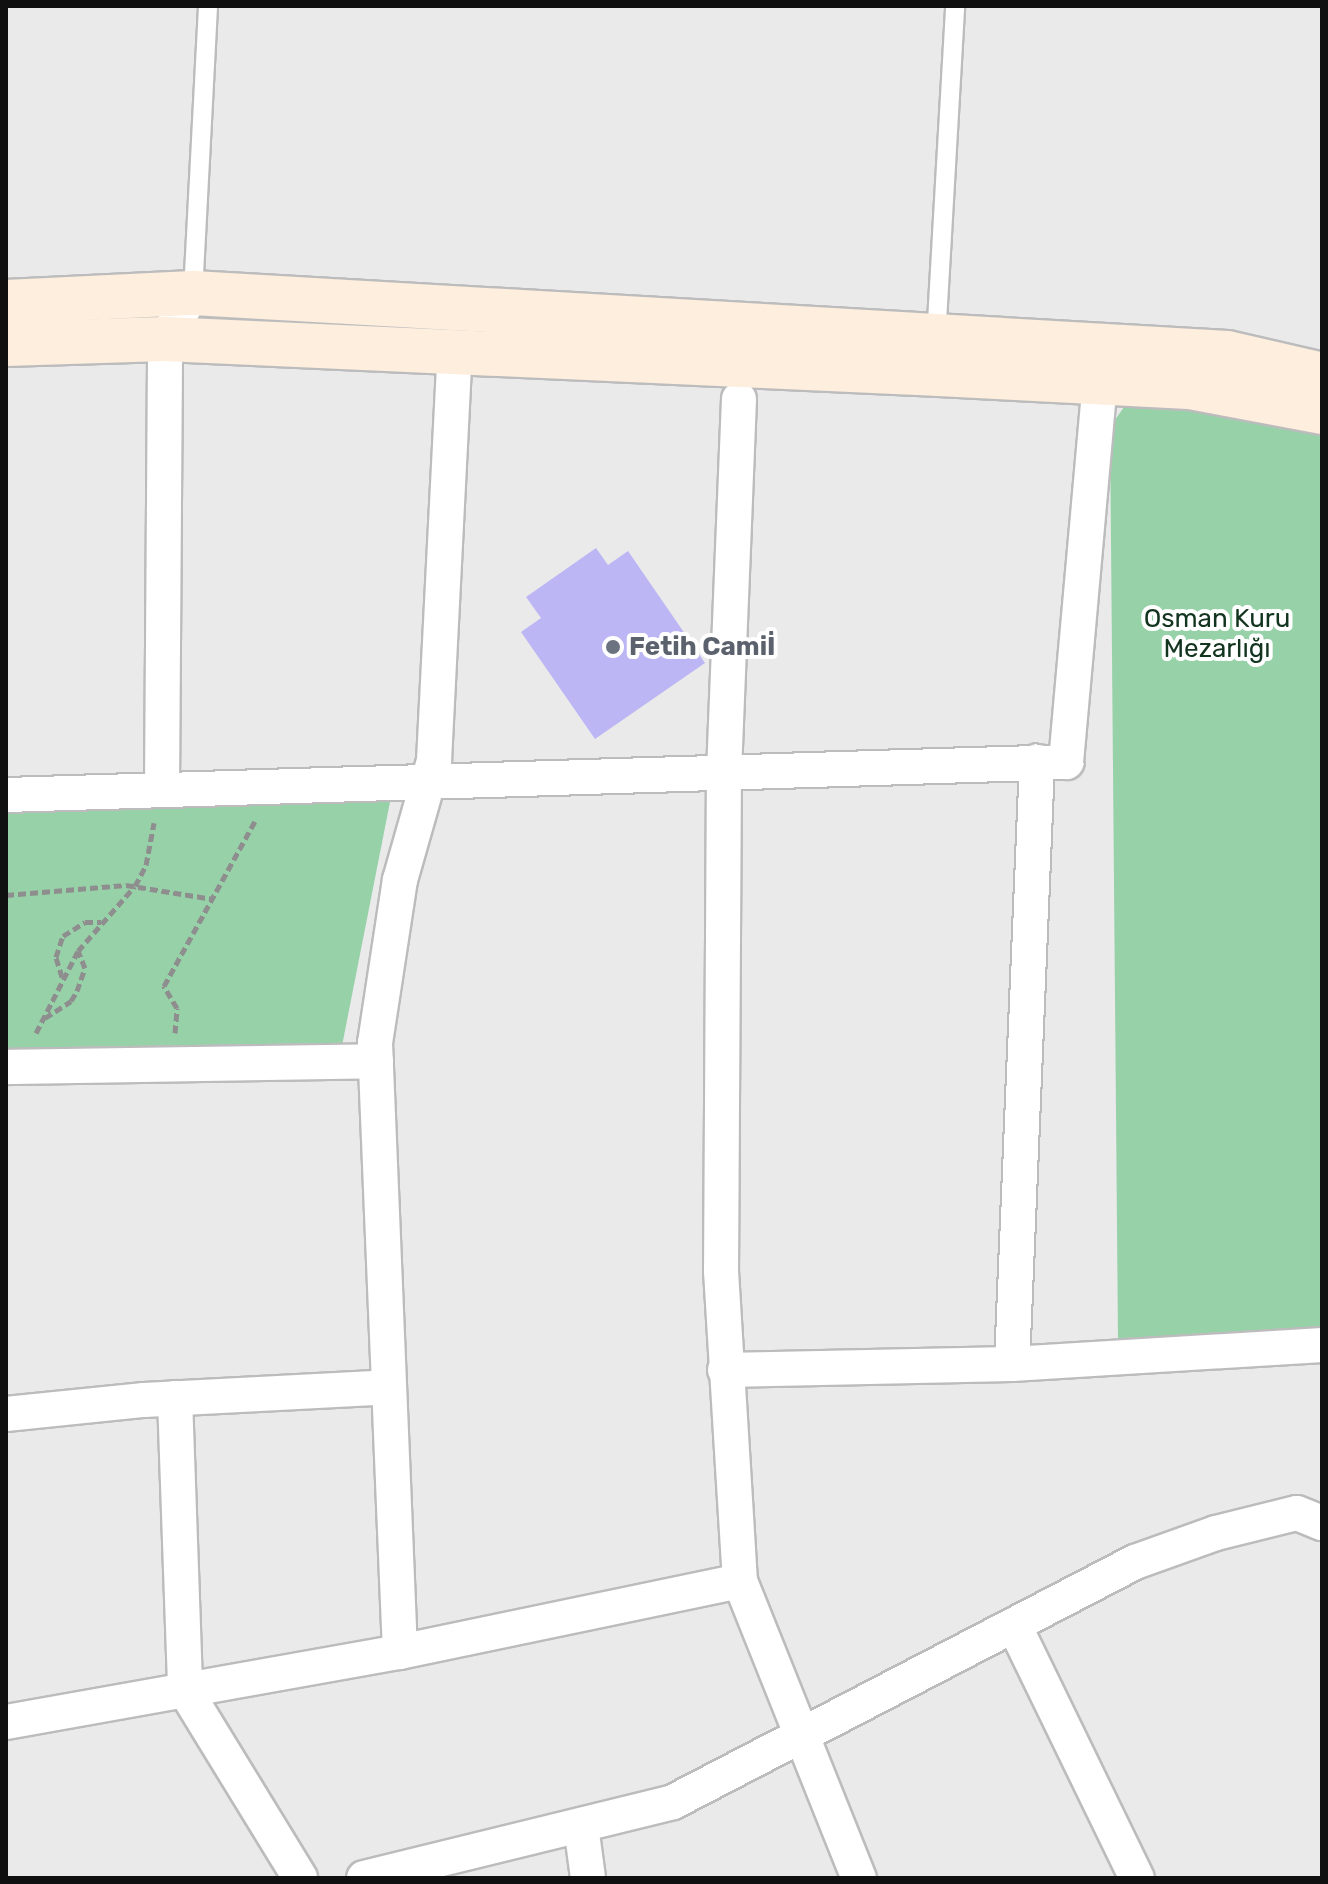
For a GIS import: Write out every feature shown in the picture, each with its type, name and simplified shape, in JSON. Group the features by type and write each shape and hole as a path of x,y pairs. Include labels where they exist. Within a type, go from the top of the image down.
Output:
{"main road":[{"path":"6,302 193,293 937,355 1101,364 1227,353 1322,375"},
{"path":"6,344 165,339 455,348 937,355"},
{"path":"1101,364 1189,387 1322,412"}],"street":[{"path":"158,789 165,339 193,293"},
{"path":"400,1652 376,1061 400,880 434,761 455,348"},
{"path":"6,795 724,769 1066,762 1101,364"},
{"path":"739,399 724,769 725,1370 740,1581 859,1878"},
{"path":"1012,1364 1037,762"},
{"path":"14,1067 376,1061"},
{"path":"725,1370 1012,1364 1322,1345"},
{"path":"6,1414 175,1398 389,1387"},
{"path":"175,1398 185,1690 300,1878"},
{"path":"364,1878 673,1802 1135,1562 1216,1533 1297,1513 1322,1523"},
{"path":"6,1722 400,1652 740,1581"},
{"path":"1014,1625 1137,1878"},
{"path":"581,1826 588,1878"}],"lane":[{"path":"193,293 208,6"},
{"path":"937,355 955,6"}],"path":[{"path":"170,1041 177,1008 164,986 273,786"},
{"path":"14,1067 45,1018 62,978 78,951 135,886 152,841 158,789"},
{"path":"6,895 135,886 213,899"},
{"path":"62,978 56,957 63,936 85,922 102,922"},
{"path":"45,1018 71,1001 77,991 85,968 78,951"}],"green space":[{"name":"Osman Kuru Mezarlığı","path":"1131,397 1322,430 1322,1332 1118,1339 1110,427"},
{"path":"232,787 390,802 340,1056 6,1067 6,795"}],"building":[{"name":"Fetih Camiİ","path":"596,548 608,565 628,551 705,663 595,739 521,632 541,618 526,597"}],"place":[{"name":"Fetih Camiİ","path":"613,647"}]}
